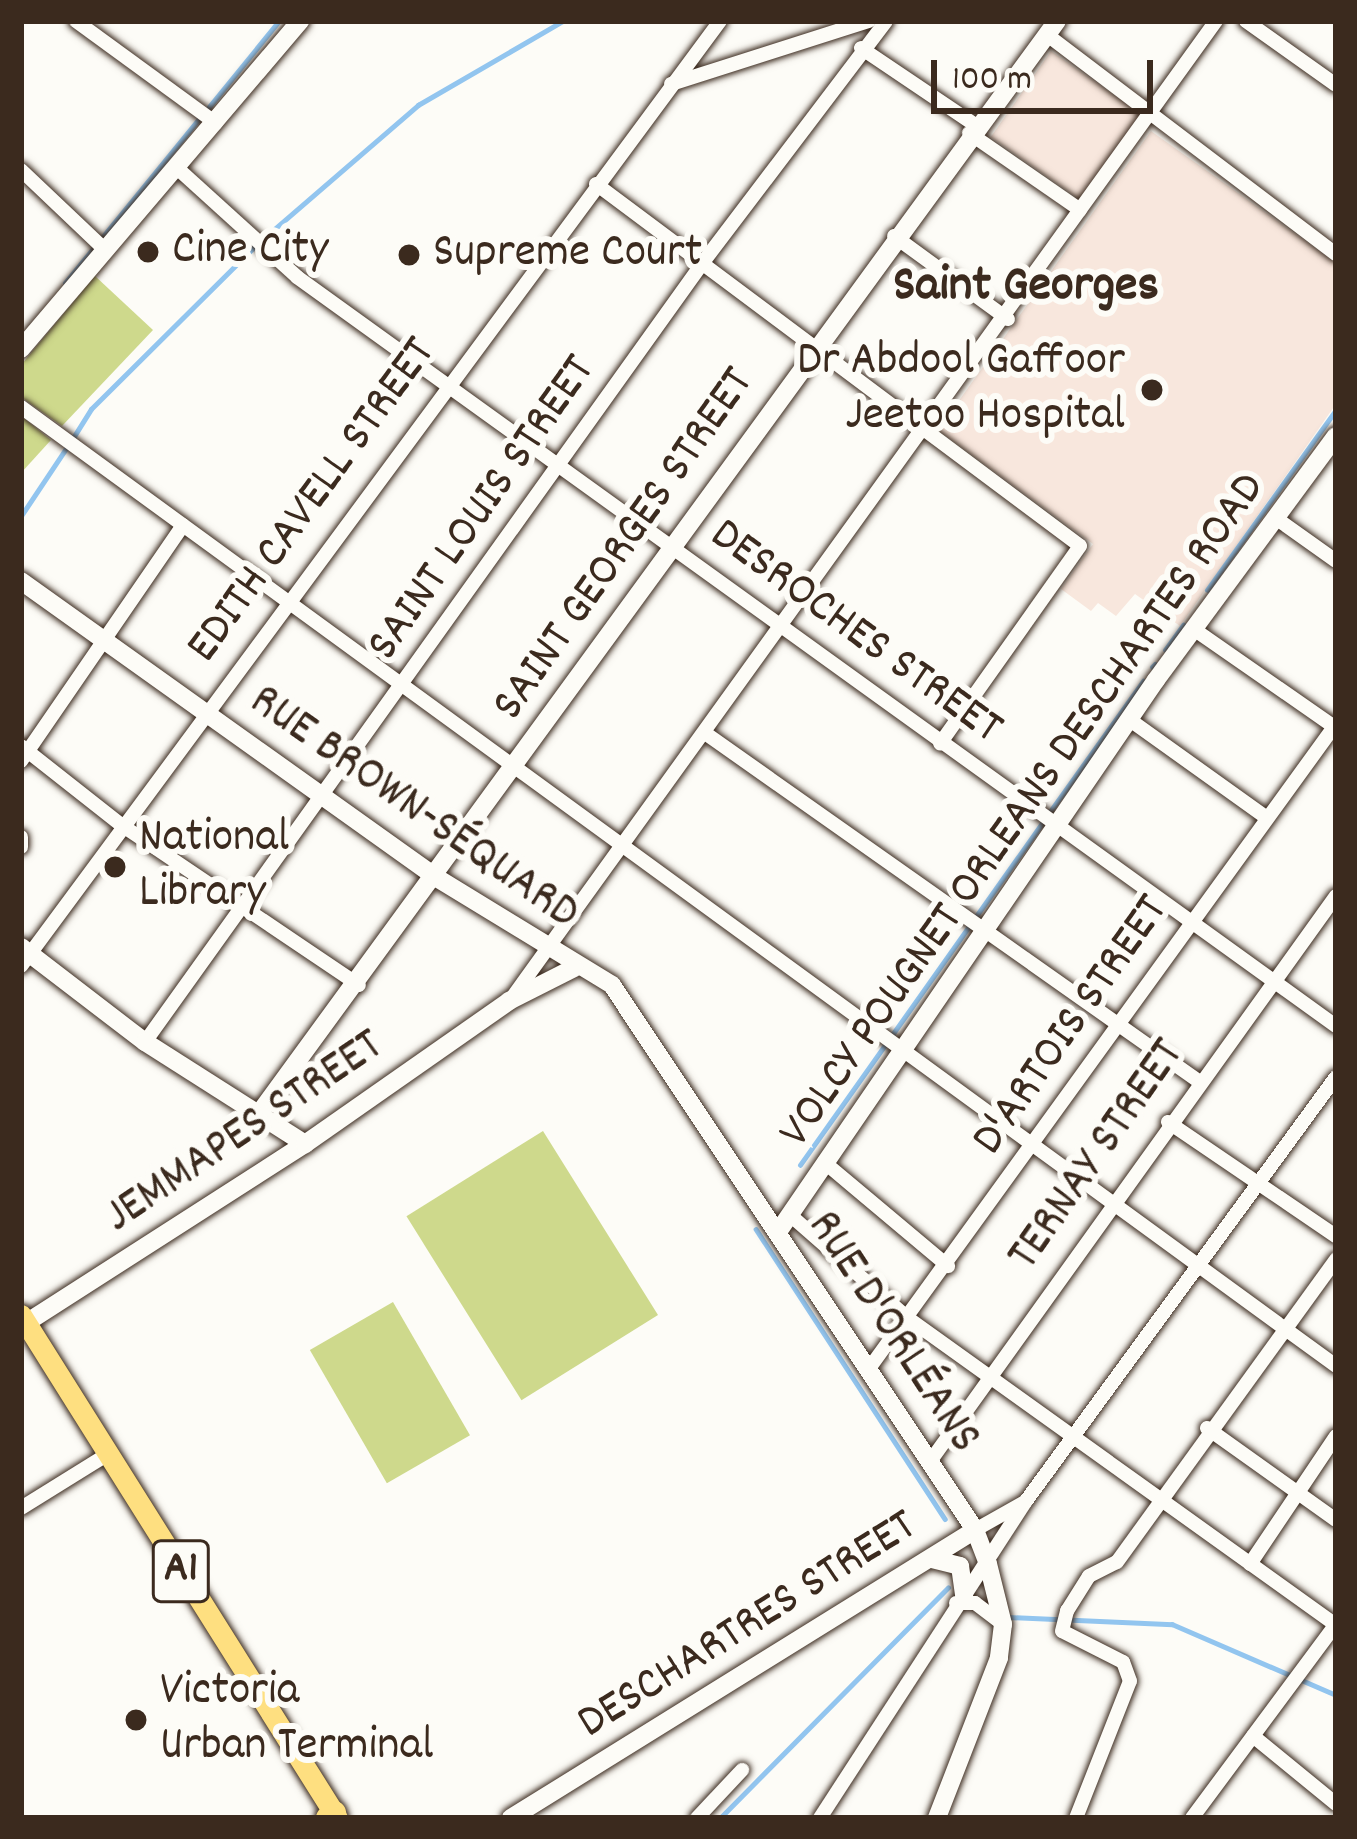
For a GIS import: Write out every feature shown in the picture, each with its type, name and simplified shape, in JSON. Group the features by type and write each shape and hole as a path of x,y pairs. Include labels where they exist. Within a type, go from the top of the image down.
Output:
{"main road":[{"name":"A1","path":"23,1322 333,1816"}],"street":[{"path":"76,21 216,123"},
{"path":"21,349 98,243 176,168 300,21"},
{"name":"EDITH CAVELL STREET","path":"24,956 208,714 284,602 445,384 720,21"},
{"path":"670,84 869,21"},
{"name":"SAINT LOUIS STREET","path":"145,1042 404,690 704,261 861,48 886,21"},
{"name":"JEMMAPES STREET","path":"509,1000 549,952 779,628 1009,319 1080,210 1216,21"},
{"path":"1246,21 1336,85"},
{"path":"1052,27 1149,116 1336,254"},
{"name":"SAINT GEORGES STREET","path":"258,1115 359,985 894,236 1052,27"},
{"path":"861,48 1080,210"},
{"name":"DESROCHES STREET","path":"176,168 272,257 940,745 1336,1026"},
{"path":"21,170 98,243"},
{"path":"596,184 817,343 1080,546 940,745"},
{"path":"894,236 1009,319"},
{"path":"21,407 620,851 1336,1366"},
{"name":"VOLCY POUGNET ORLEANS DESCHARTES ROAD","path":"783,1223 1130,720 1336,436"},
{"path":"1277,519 1336,561"},
{"path":"183,525 23,753 359,985"},
{"name":"RUE BROWN-SÉQUARD","path":"21,581 100,643 574,968"},
{"path":"1195,630 1335,726"},
{"path":"1130,720 1267,818"},
{"name":"D'ARTOIS STREET","path":"868,1370 1034,1149 1335,726"},
{"path":"705,734 1197,1080"},
{"path":"21,837 21,847"},
{"name":"TERNAY STREET","path":"929,1463 1197,1080 1336,896"},
{"path":"24,956 145,1042 305,1144"},
{"name":"JEMMAPES STREET","path":"23,1322 305,1144 509,1000 574,968"},
{"name":"RUE D'ORLÉANS","path":"574,968 611,986 758,1199 783,1223 868,1370 975,1530 1003,1624 1000,1658 937,1818"},
{"path":"820,1818 1026,1501 1202,1269 1336,1077"},
{"path":"1168,1122 1336,1236"},
{"path":"824,1162 948,1266"},
{"path":"758,1199 779,1204 806,1187"},
{"path":"783,1223 909,1319 1336,1624 1192,1818"},
{"path":"1076,1818 1130,1682 1123,1662 1067,1637 1064,1618 1088,1576 1117,1562 1281,1325 1336,1258"},
{"path":"1207,1428 1336,1520"},
{"path":"1250,1564 1336,1436"},
{"path":"21,1508 108,1454"},
{"name":"DESCHARTRES STREET","path":"511,1818 1026,1501"},
{"path":"932,1559 960,1566 960,1600"},
{"path":"960,1600 975,1603 1003,1624"},
{"path":"1253,1736 1336,1804"},
{"path":"698,1818 742,1770"}],"shaded area":[{"path":"1051,51 1144,116 1083,202 991,137"},
{"name":"Dr Abdool Gaffoor Jeetoo Hospital","path":"1151,131 1336,263 1336,404 1180,626 1135,594 1116,616 1098,603 1091,611 1061,589 1093,544 938,430"}],"green space":[{"path":"95,276 153,330 62,426 21,397 21,365"},
{"path":"21,416 51,440 21,473"},
{"path":"543,1131 658,1315 521,1400 406,1216"},
{"path":"393,1302 470,1435 387,1483 310,1350"}],"waterway":[{"path":"209,107 279,21"},
{"path":"263,239 418,105 563,21"},
{"path":"65,283 198,120"},
{"path":"73,438 91,409 255,246"},
{"path":"1207,590 1336,410"},
{"path":"21,516 67,447"},
{"path":"1165,650 1183,625"},
{"path":"1152,667 1155,664"},
{"path":"1049,813 1143,681"},
{"path":"800,1165 1043,822"},
{"path":"756,1229 945,1519"},
{"path":"720,1818 948,1588"},
{"path":"1009,1617 1172,1624 1336,1695"}],"place":[{"name":"Cine City","path":"148,252"},
{"name":"Supreme Court","path":"409,255"},
{"name":"Dr Abdool Gaffoor Jeetoo Hospital","path":"1152,390"},
{"name":"National Library","path":"115,867"},
{"name":"Victoria Urban Terminal","path":"136,1720"}],"district":[{"name":"Saint Georges","path":"1026,288"}]}
